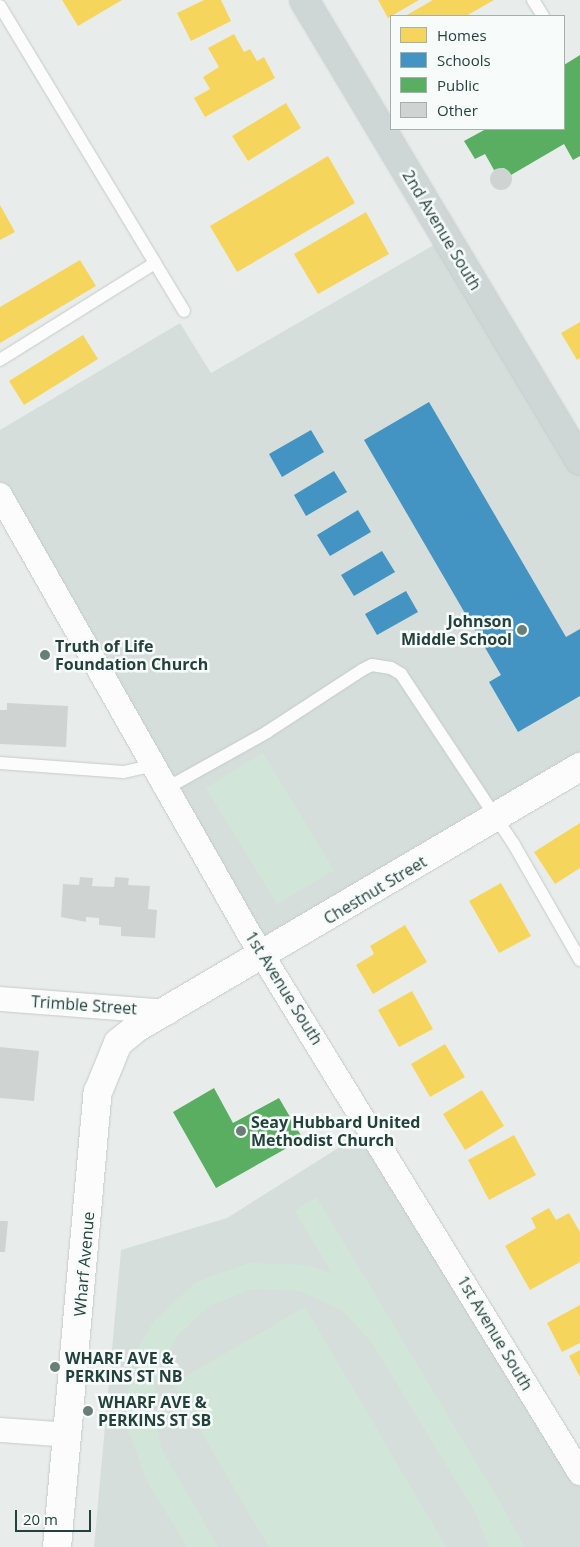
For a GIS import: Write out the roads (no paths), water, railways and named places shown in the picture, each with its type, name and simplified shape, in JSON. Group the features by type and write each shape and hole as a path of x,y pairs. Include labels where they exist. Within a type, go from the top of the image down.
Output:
{"main road":[{"name":"2nd Avenue South","path":"304,0 580,461"}],"street":[{"name":"1st Avenue South","path":"0,495 7,523 155,765 166,788 265,956 580,1473"},
{"name":"Chestnut Street","path":"168,1012 580,767"},
{"name":"Trimble Street","path":"0,999 168,1012"},
{"name":"Wharf Avenue","path":"57,1547 69,1435 98,1092 118,1043 168,1012"},
{"path":"0,1430 69,1435"}],"lane":[{"path":"533,0 542,15"},
{"path":"0,6 184,311"},
{"path":"0,360 154,263"},
{"path":"166,788 266,732 362,670 381,664 402,674 495,818 580,960"},
{"path":"0,763 124,772 155,765"}],"place":[{"name":"Johnson Middle School","path":"522,630"},
{"name":"Truth of Life Foundation Church","path":"45,655"},
{"name":"Seay Hubbard United Methodist Church","path":"241,1131"},
{"name":"WHARF AVE & PERKINS ST NB","path":"55,1367"},
{"name":"WHARF AVE & PERKINS ST SB","path":"88,1411"}]}
